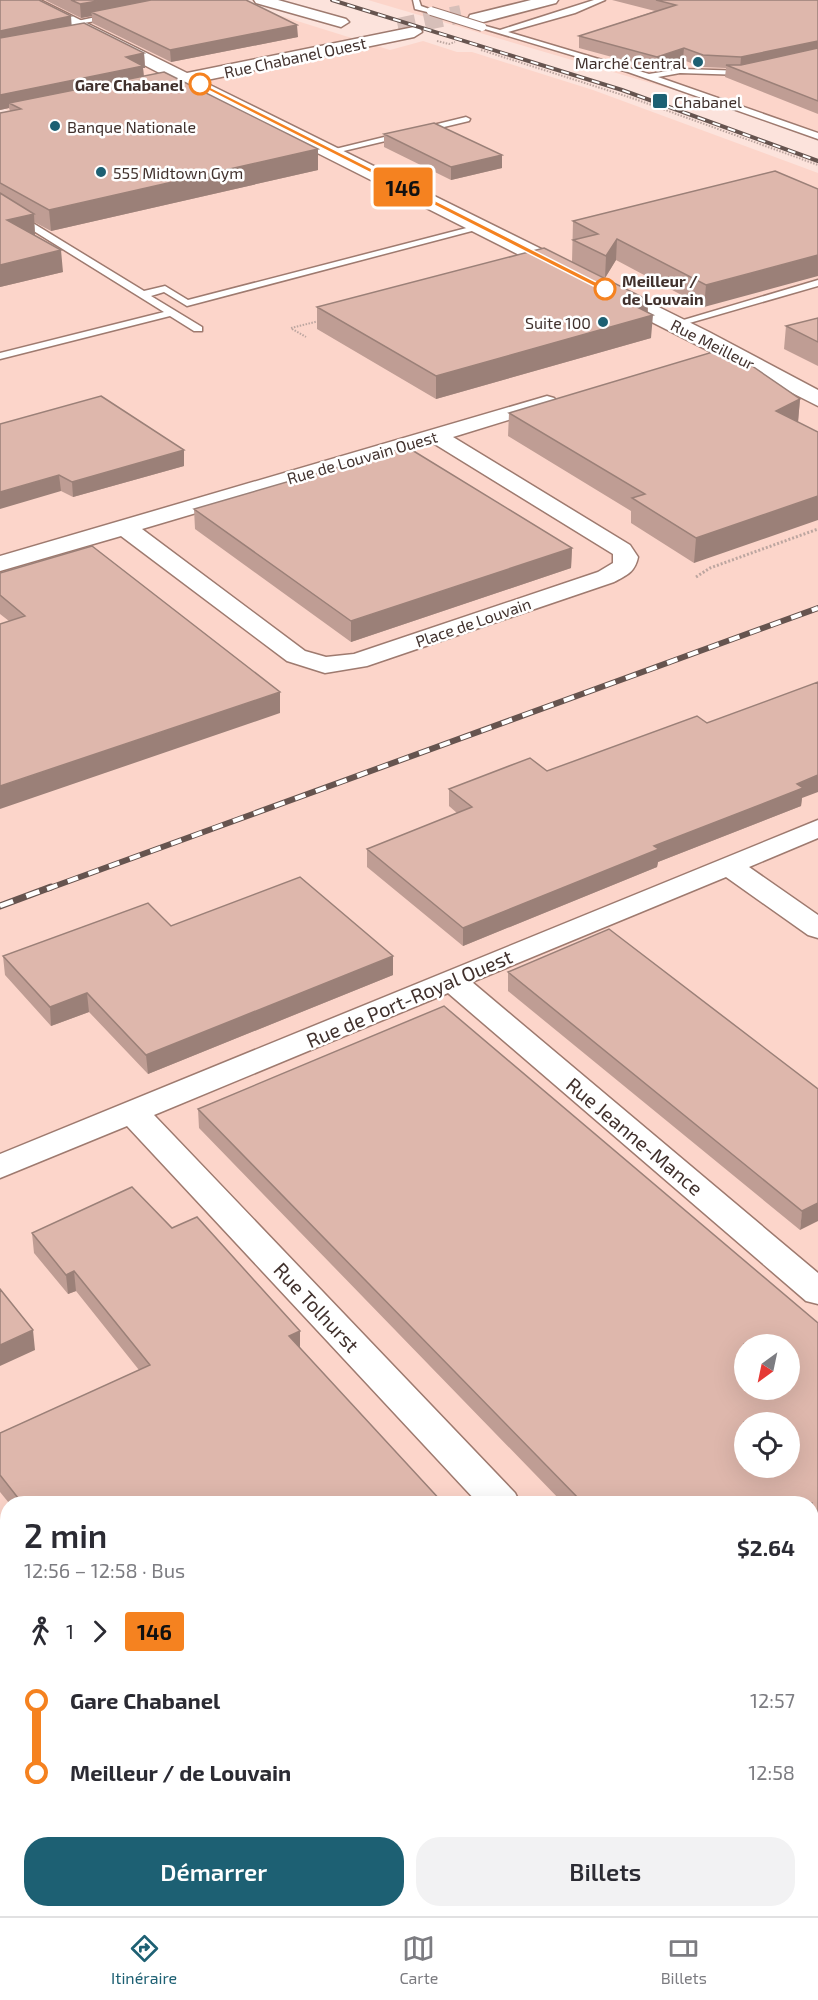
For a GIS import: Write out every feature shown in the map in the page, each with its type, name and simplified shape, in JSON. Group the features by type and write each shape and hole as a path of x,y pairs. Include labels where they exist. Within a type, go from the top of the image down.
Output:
{"street":[{"path":"27,0 163,79"},
{"path":"261,0 341,22"},
{"path":"473,20 520,0"},
{"path":"473,20 550,0"},
{"name":"Rue Chabanel Ouest","path":"140,79 163,79 188,79 406,30 163,79"},
{"name":"Rue Meilleur","path":"188,79 725,349 818,399"},
{"path":"691,359 725,349"},
{"name":"Rue de Louvain Ouest","path":"0,564 570,395"},
{"name":"Place de Louvain","path":"124,527 296,656 325,665 358,661 606,577 624,567 626,557 617,546 435,435"},
{"name":"Rue de Port-Royal Ouest","path":"0,1167 818,828"},
{"path":"728,865 818,929"},
{"name":"Rue Jeanne-Mance","path":"451,980 818,1292"},
{"name":"Rue Tolhurst","path":"132,1112 494,1496"}],"lane":[{"path":"417,0 418,7 473,20 501,31 649,76 818,136"},
{"path":"501,31 572,11 601,0"},
{"path":"77,30 120,14"},
{"path":"649,76 680,71 750,72"},
{"path":"331,151 466,119"},
{"path":"0,206 198,329"},
{"path":"142,295 165,289 187,303 482,227"},
{"path":"675,324 818,283"},
{"path":"0,356 171,313"}],"path":[{"path":"443,38 457,42"},
{"path":"477,48 623,95 818,165"},
{"path":"306,337 291,328 325,319"},
{"path":"696,577 710,568 818,530"}],"shaded area":[{"path":"0,0 230,0 390,50 423,41 457,52 472,52 593,90 818,173 818,1496 0,1496 0,130 30,124 0,106"},
{"name":"Marché Central","path":"368,0 818,0 818,140 688,94"}],"building":[{"path":"0,0 39,0 71,16 0,31"},
{"path":"71,0 103,0 80,4"},
{"path":"151,0 246,0 297,25 170,50 91,12"},
{"path":"656,0 818,0 818,41 741,57 703,55 684,48 657,57 579,36 676,5"},
{"path":"84,23 144,53 126,57 143,66 0,95 0,38"},
{"path":"818,48 818,101 726,65 741,65"},
{"path":"164,72 318,149 49,210 0,183 0,113 21,109 9,103"},
{"path":"434,123 502,155 451,167 384,134"},
{"path":"775,171 818,189 818,255 706,285 617,239 606,256 573,240 598,234 573,221"},
{"path":"0,193 34,214 7,220 61,250 0,265"},
{"path":"544,248 648,300 631,304 653,315 436,376 317,307"},
{"path":"818,318 818,342 786,326"},
{"path":"726,348 800,399 776,411 818,432 818,496 696,538 632,498 645,494 509,413"},
{"path":"101,396 184,450 72,482 59,475 0,492 0,424"},
{"path":"407,447 572,548 351,621 194,509"},
{"path":"92,546 280,692 0,786 0,624 25,616 0,595 0,573"},
{"path":"818,682 818,775 797,784 803,788 654,846 659,849 463,928 367,849 472,807 449,789 530,758 547,771 697,716 707,723"},
{"path":"300,877 393,956 146,1055 87,993 50,1007 3,956 148,903 171,926"},
{"path":"609,929 818,1089 818,1203 802,1211 508,972"},
{"path":"444,1006 818,1323 818,1496 576,1496 198,1109"},
{"path":"132,1187 172,1228 197,1217 300,1331 289,1336 437,1496 16,1496 0,1475 0,1433 150,1365 74,1271 66,1275 32,1233"},
{"path":"0,1289 33,1330 0,1345"}],"tunnel":[{"path":"398,27 461,14"}],"railway":[{"path":"332,0 622,90 818,161"},
{"path":"47,889 818,608"},
{"path":"0,906 51,887"}],"bus line":[{"name":"146","path":"200,84 605,289"}],"place":[{"name":"Marché Central","path":"698,62"},
{"name":"Gare Chabanel","path":"200,84"},
{"name":"Chabanel","path":"660,101"},
{"name":"Banque Nationale","path":"55,126"},
{"name":"555 Midtown Gym","path":"101,172"},
{"name":"Meilleur / de Louvain","path":"605,289"},
{"name":"Suite 100","path":"603,322"}]}
